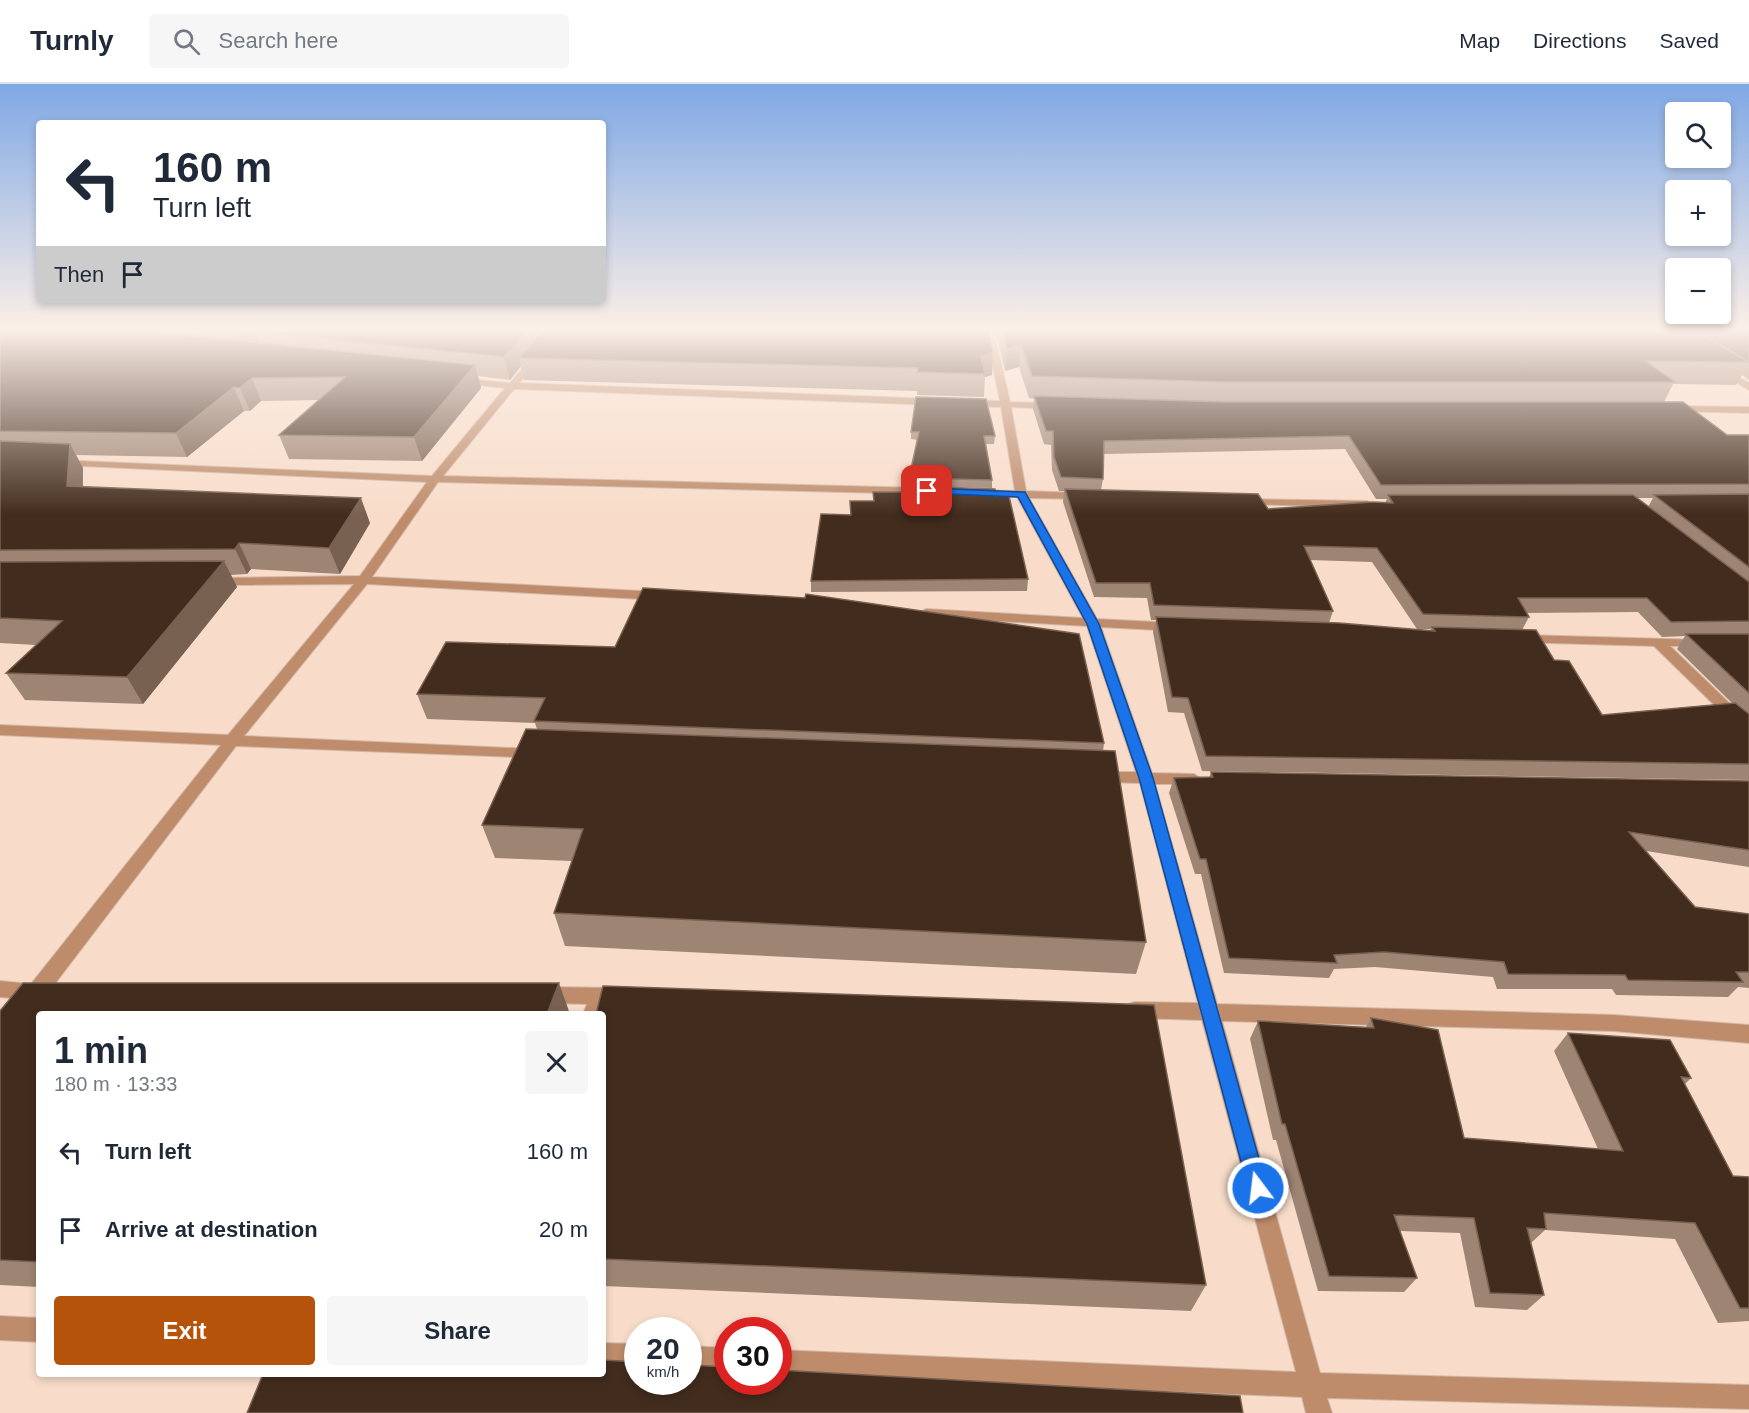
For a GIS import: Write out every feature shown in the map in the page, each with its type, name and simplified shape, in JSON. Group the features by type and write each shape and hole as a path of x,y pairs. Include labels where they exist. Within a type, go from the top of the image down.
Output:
{"street":[{"path":"21,1010 231,742 364,580 435,479 509,391"},
{"path":"648,391 944,402"},
{"path":"1001,391 1016,454 1021,494 1093,624 1146,778 1319,1413"},
{"path":"956,403 1061,406"},
{"path":"1657,409 1749,410"},
{"path":"47,461 435,479 939,491"},
{"path":"963,492 1090,496"},
{"path":"1228,501 1380,504"},
{"path":"200,581 364,580 668,597"},
{"path":"907,612 1093,624 1187,627"},
{"path":"1506,638 1715,643"},
{"path":"1659,643 1749,731"},
{"path":"0,730 144,734 231,742 552,755"},
{"path":"1086,776 1205,779"},
{"path":"0,989 59,993"},
{"path":"527,995 635,996"},
{"path":"594,1011 599,995"},
{"path":"1114,1010 1614,1023 1749,1034"},
{"path":"0,1328 36,1330"},
{"path":"606,1355 624,1356"},
{"path":"792,1363 1312,1385 1749,1397"}],"building":[{"path":"0,391 229,391 176,433 0,431"},
{"path":"329,391 453,391 414,437 279,435"},
{"path":"1034,396 1225,402 1683,402 1727,435 1749,435 1749,484 1381,485 1349,436 1104,441 1103,479 1061,477 1054,457 1053,431 1046,431"},
{"path":"916,397 986,399 995,436 984,436 992,480 909,478 919,432 911,432"},
{"path":"0,441 70,444 67,486 361,498 329,548 239,543 235,549 0,550"},
{"path":"907,486 995,489 996,496 1009,496 1028,579 811,581 821,514 851,515 850,501 874,501 873,492 906,492"},
{"path":"1065,489 1258,494 1268,509 1373,502 1393,503 1388,495 1633,495 1749,582 1749,621 1671,622 1647,598 1518,598 1529,617 1423,614 1377,548 1304,546 1333,611 1154,605 1150,583 1096,583"},
{"path":"1749,494 1749,567 1654,495"},
{"path":"224,561 127,677 6,673 62,621 0,618 0,562"},
{"path":"643,588 805,598 806,594 1079,634 1104,743 534,721 545,698 417,694 446,642 615,647"},
{"path":"1156,617 1339,623 1435,631 1432,627 1536,630 1554,660 1569,661 1602,715 1735,703 1749,714 1749,764 1206,756 1188,698 1172,697"},
{"path":"1686,634 1749,634 1749,693"},
{"path":"526,729 1115,751 1146,942 554,913 583,829 482,825"},
{"path":"1211,772 1749,781 1749,850 1629,832 1695,907 1749,914 1749,972 1736,972 1743,982 1628,980 1625,975 1508,974 1504,962 1384,952 1334,955 1337,963 1229,958 1206,859 1200,859 1174,778 1213,777"},
{"path":"23,983 559,983 548,1011 36,1011 36,1262 0,1260 0,1011"},
{"path":"603,986 1154,1005 1206,1285 606,1259 606,1011 597,1011"},
{"path":"1371,1018 1438,1030 1464,1138 1623,1151 1568,1033 1670,1040 1691,1078 1681,1077 1733,1176 1749,1177 1749,1308 1740,1308 1695,1223 1544,1213 1546,1229 1527,1228 1544,1295 1490,1293 1474,1218 1394,1215 1417,1278 1329,1276 1285,1124 1282,1124 1258,1021 1374,1028"},
{"path":"606,1360 624,1361 624,1395 702,1395 702,1366 714,1366 714,1395 792,1395 792,1371 1240,1396 1243,1413 247,1413 262,1377 606,1377"}],"route":[{"path":"927,491 1021,494 1093,624 1146,778 1258,1188"}]}
